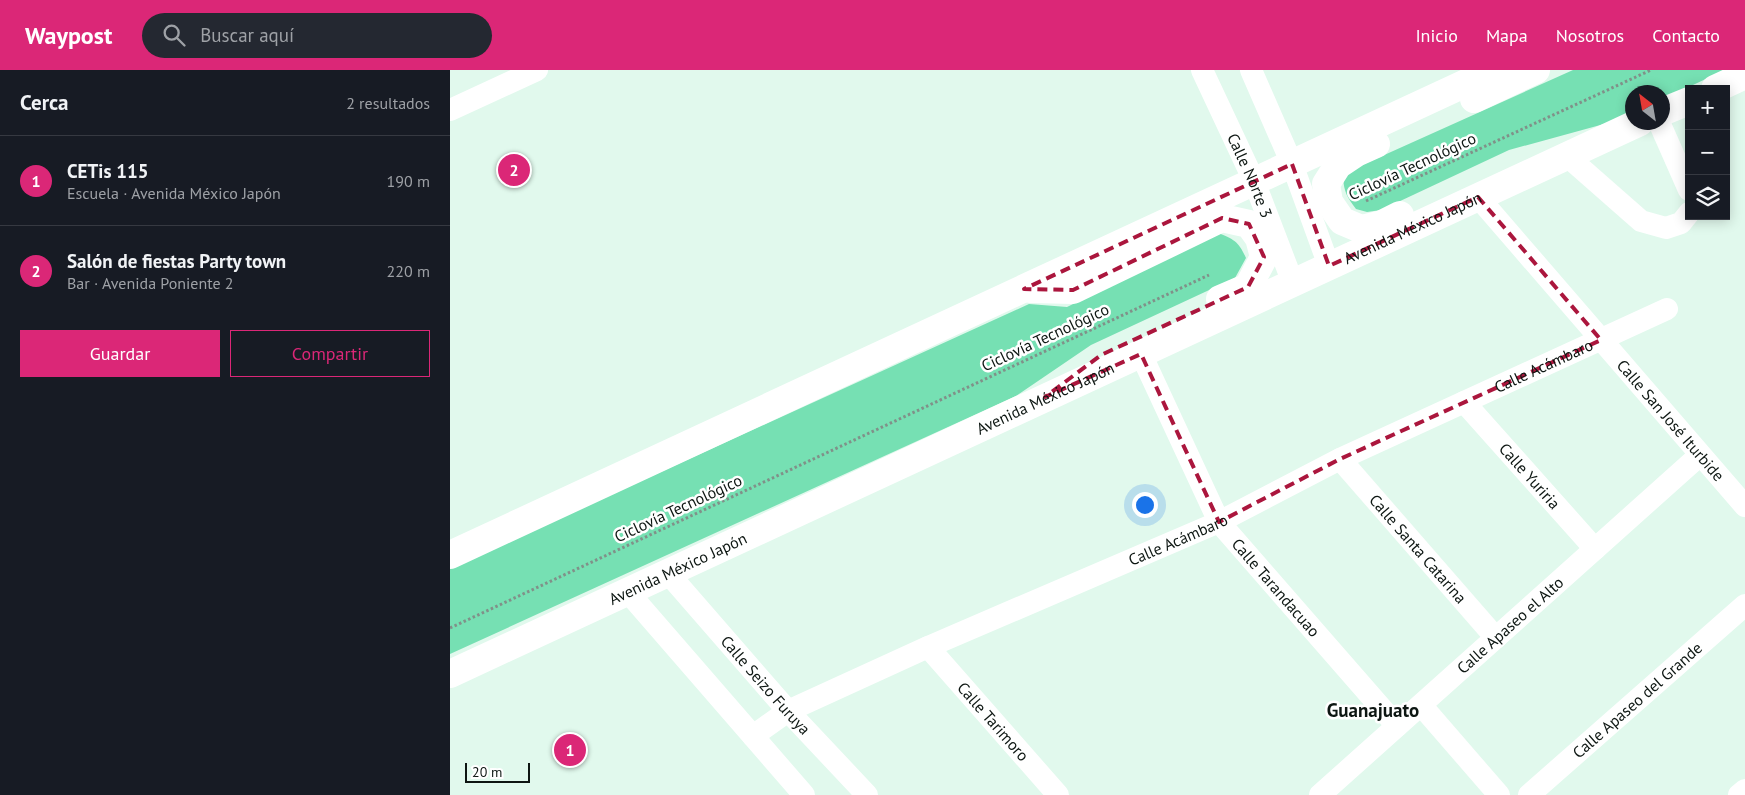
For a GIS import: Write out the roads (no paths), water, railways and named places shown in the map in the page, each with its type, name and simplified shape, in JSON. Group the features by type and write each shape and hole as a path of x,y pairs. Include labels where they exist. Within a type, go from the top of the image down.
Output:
{"main road":[{"path":"450,555 1494,70"},
{"path":"1536,70 1356,153 1338,165 1326,184 1329,202 1342,221 1361,229 1382,224 1516,162 1605,138"},
{"path":"1724,85 1745,75"},
{"path":"1670,108 1685,102"},
{"name":"Avenida México Japón","path":"450,674 1625,129"},
{"path":"1024,289 1073,290 1222,218 1249,224 1259,238 1264,257 1248,286 1100,355 1045,398"}],"street":[{"path":"450,110 537,70"},
{"name":"Calle Norte 3","path":"1202,70 1254,181 1293,283"},
{"path":"1251,70 1292,164 1329,266"},
{"path":"1663,130 1685,181"},
{"path":"1567,156 1641,221 1666,228 1682,223 1685,219"},
{"name":"Calle San José Iturbide","path":"1478,197 1745,506"},
{"name":"Calle Acámbaro","path":"753,736 788,711 928,647 1219,522 1340,459 1667,309"},
{"name":"Calle Tarandacuao","path":"1141,354 1219,522 1397,726"},
{"name":"Calle Yuriria","path":"1464,402 1595,549"},
{"name":"Calle Apaseo el Alto","path":"1320,795 1700,455"},
{"name":"Calle Santa Catarina","path":"1340,459 1496,638"},
{"name":"Calle Seizo Furuya","path":"667,572 788,711 866,795"},
{"path":"627,591 804,795"},
{"name":"Calle Apaseo del Grande","path":"1529,795 1745,605"},
{"name":"Calle Tarimoro","path":"928,647 1058,795"},
{"path":"1421,705 1499,795"},
{"path":"1739,795 1745,790"}],"place":[{"name":"Salón de fiestas Party town","path":"514,170"},
{"name":"CETis 115","path":"570,750"}],"district":[{"name":"Guanajuato","path":"1373,710"}]}
